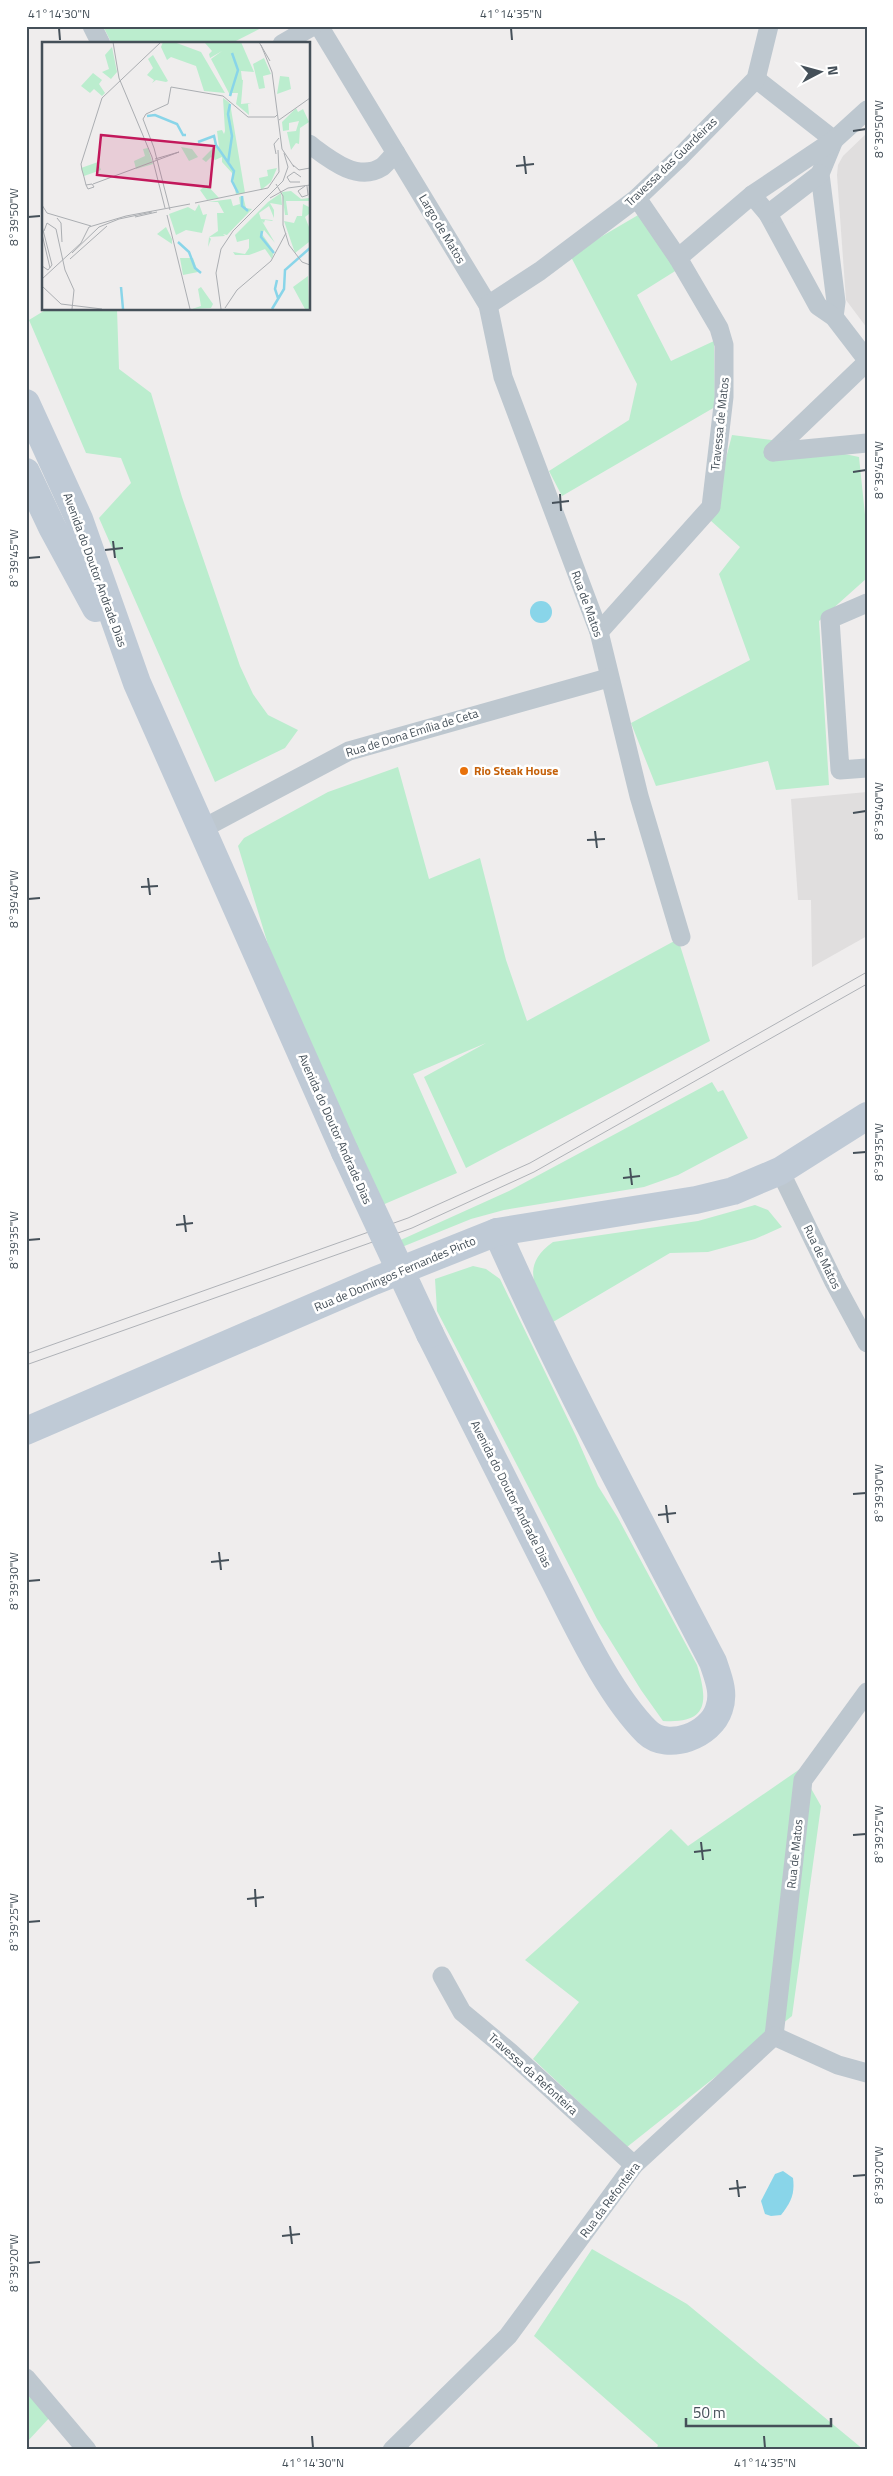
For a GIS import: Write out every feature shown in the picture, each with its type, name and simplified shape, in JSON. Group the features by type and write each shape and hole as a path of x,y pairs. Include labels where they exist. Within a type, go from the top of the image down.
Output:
{"main road":[{"name":"Avenida do Doutor Andrade Dias","path":"26,403 78,519 137,683 200,830 345,1152 430,1334 582,1634 627,1709 649,1734 664,1740 685,1740 712,1722 720,1709 721,1685 713,1662 612,1473 534,1316 496,1232"},
{"name":"Avenida do Doutor Andrade Dias","path":"26,472 52,527 137,683"},
{"name":"Rua de Domingos Fernandes Pinto","path":"26,1431 374,1281 496,1232 716,1196 733,1191 780,1170 867,1116"}],"street":[{"path":"92,26 100,42"},
{"path":"285,42 313,26"},
{"name":"Largo de Matos","path":"320,26 488,305"},
{"path":"769,26 756,78 834,140"},
{"name":"Travessa das Guardeiras","path":"488,305 540,271 637,198 756,78"},
{"path":"678,258 752,195 834,140 867,110"},
{"path":"834,140 820,174 836,302 834,317"},
{"path":"310,145 336,164 365,173 382,167 396,153"},
{"path":"768,214 820,174"},
{"path":"752,195 768,214 818,306 834,317 867,361 773,452 867,443"},
{"name":"Travessa de Matos","path":"599,632 711,507 724,397 724,345 719,328 678,258 637,198"},
{"name":"Rua de Matos","path":"488,305 503,377 599,632 608,678 639,796 681,937"},
{"path":"867,603 830,619 840,770 867,768"},
{"name":"Rua de Dona Emília de Ceta","path":"200,830 349,751 608,678"},
{"name":"Rua de Matos","path":"780,1170 834,1282 867,1343"},
{"name":"Rua de Matos","path":"774,2036 803,1780 867,1692"},
{"name":"Travessa da Refonteira","path":"442,1976 462,2012 510,2052 634,2165"},
{"path":"774,2036 838,2065 867,2073"},
{"name":"Rua da Refonteira","path":"392,2450 508,2336 634,2165 774,2036"},
{"path":"26,2378 87,2450"}],"shaded area":[{"path":"867,133 867,328 846,300 837,175 838,165 843,156"},
{"path":"867,792 867,936 812,967 811,900 798,900 791,799"}],"green space":[{"path":"103,26 265,26 234,42 111,42"},
{"path":"645,211 680,268 637,295 671,361 714,341 715,407 562,496 549,471 629,420 637,384 570,255"},
{"path":"45,310 117,310 119,369 151,393 182,497 240,666 253,694 268,715 298,730 285,748 215,782 99,518 131,483 121,458 86,453 29,320"},
{"path":"732,435 787,442 859,457 867,534 867,578 819,621 829,785 776,790 768,761 656,786 631,723 750,660 719,574 740,547 710,520"},
{"path":"398,767 429,879 480,858 506,960 527,1021 678,939 710,1041 466,1168 424,1077 486,1043 413,1074 457,1173 380,1206 280,984 238,846 244,838 328,792"},
{"path":"712,1082 718,1092 723,1090 748,1138 678,1175 644,1187 504,1210 471,1219 397,1249 394,1243 509,1191"},
{"path":"755,1205 768,1210 782,1227 755,1239 708,1252 670,1253 553,1322 537,1290 533,1271 536,1261 542,1252 553,1242 698,1221"},
{"path":"473,1266 486,1269 500,1279 576,1436 598,1486 618,1518 697,1665 703,1689 703,1699 697,1714 689,1719 663,1721 641,1690 597,1619 437,1311 435,1279"},
{"path":"800,1769 821,1806 792,2016 627,2147 533,2059 579,2002 525,1960 671,1829 688,1846"},
{"path":"592,2249 687,2304 864,2450 656,2450 658,2445 534,2336"},
{"path":"26,2388 52,2415 26,2443"}],"water":[{"path":"541,601 549,604 552,612 549,620 541,623 533,620 530,612 533,604"},
{"path":"783,2171 793,2178 792,2198 781,2215 771,2216 765,2214 761,2201 775,2174"}],"tram line":[{"path":"26,1354 408,1218 530,1163 867,972"},
{"path":"26,1365 412,1228 534,1172 867,984"}],"place":[{"name":"Rio Steak House","path":"464,771"}]}
